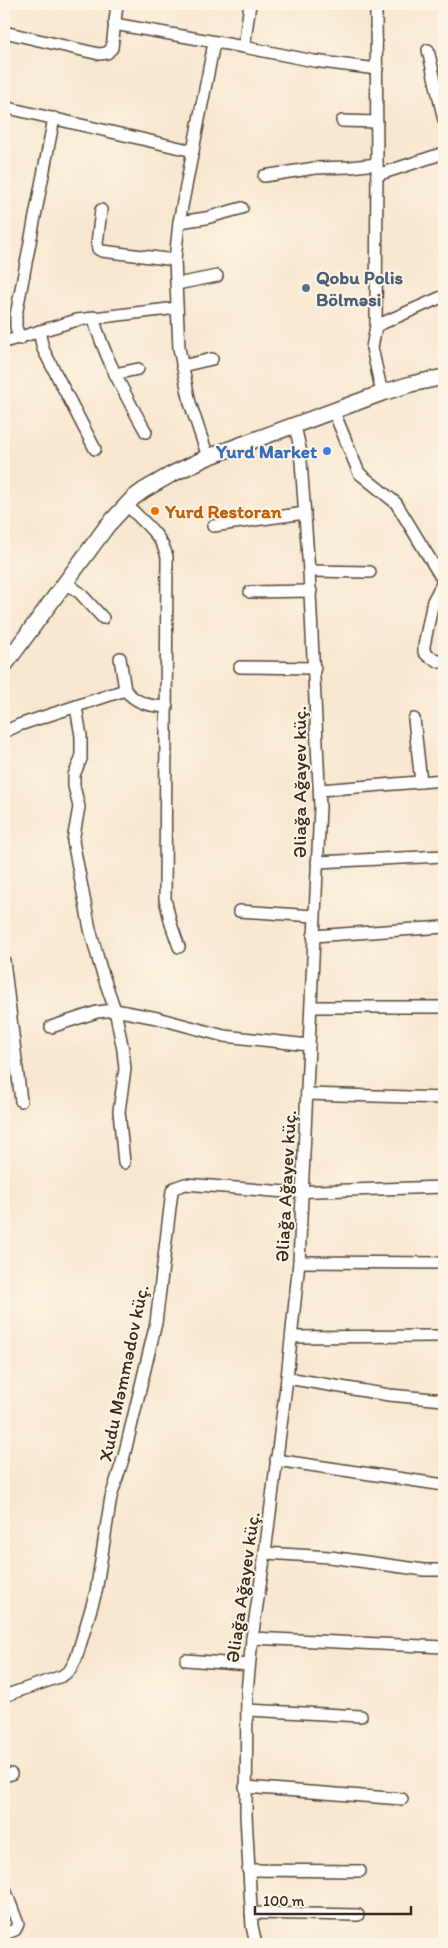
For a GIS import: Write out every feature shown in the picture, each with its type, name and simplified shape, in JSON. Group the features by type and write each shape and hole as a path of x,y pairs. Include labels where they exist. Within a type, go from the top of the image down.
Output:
{"street":[{"path":"4,32 99,54 106,53 112,48 117,4"},
{"path":"244,47 250,4"},
{"path":"376,4 376,326 372,348 382,393"},
{"path":"114,24 314,61 377,69"},
{"path":"208,457 190,403 178,348 176,239 214,42"},
{"path":"428,50 444,120"},
{"path":"4,107 193,151"},
{"path":"20,339 16,327 16,315 54,118"},
{"path":"342,121 377,122"},
{"path":"264,176 315,168 350,167 377,170 444,153"},
{"path":"179,222 206,218 242,208"},
{"path":"102,210 97,244 98,249 176,260"},
{"path":"177,284 218,276"},
{"path":"376,326 444,296"},
{"path":"4,342 20,339 63,323 93,317 177,308"},
{"path":"93,317 115,374 146,432"},
{"path":"39,331 43,349 95,449"},
{"path":"182,366 212,359"},
{"path":"115,374 138,369"},
{"path":"4,666 107,526 126,505 153,484 208,457 382,393 444,377"},
{"path":"334,412 359,472 396,503 444,582 433,601 424,646 424,652 440,662"},
{"name":"Əliağa Ağayev küç.","path":"256,1944 251,1913 245,1787 249,1665 288,1378 299,1262 320,790 310,571 300,448 295,426"},
{"path":"126,505 159,537 167,557 165,899 179,947"},
{"path":"213,526 305,512"},
{"path":"310,571 370,572"},
{"path":"65,582 80,593 103,618"},
{"path":"250,592 311,591"},
{"path":"120,658 125,690 131,697 147,706 167,707"},
{"path":"240,667 315,668"},
{"path":"4,732 19,725 125,690"},
{"path":"76,707 82,750 81,759 74,774 74,786 79,808 73,841 90,929 115,1010 123,1050 125,1069 120,1111 124,1162"},
{"path":"414,719 422,782"},
{"path":"320,790 444,780"},
{"path":"317,862 444,856"},
{"path":"239,911 314,916"},
{"path":"313,936 444,927"},
{"path":"4,961 22,1101"},
{"path":"311,1007 444,1008"},
{"path":"51,1027 98,1012 115,1010 157,1018 224,1036 309,1045"},
{"path":"307,1094 444,1098"},
{"name":"Xudu Məmmədov küç.","path":"4,1696 62,1676 70,1670 76,1659 96,1592 111,1497 124,1456 156,1323 172,1191 174,1188 185,1184 301,1192 444,1187"},
{"path":"299,1262 444,1262"},
{"path":"292,1337 438,1336"},
{"path":"288,1378 389,1395 444,1400"},
{"path":"276,1460 444,1485"},
{"path":"265,1553 330,1557 407,1568 444,1570"},
{"path":"252,1638 444,1647"},
{"path":"186,1660 249,1665"},
{"path":"247,1710 361,1716"},
{"path":"245,1787 402,1799"},
{"path":"248,1870 360,1871"},
{"path":"4,1887 18,1924 15,1930 4,1934"},
{"path":"251,1913 358,1915"}],"place":[{"name":"Qobu Polis Bölməsi","path":"306,288"},
{"name":"Yurd Market","path":"327,451"},
{"name":"Yurd Restoran","path":"155,511"}]}
